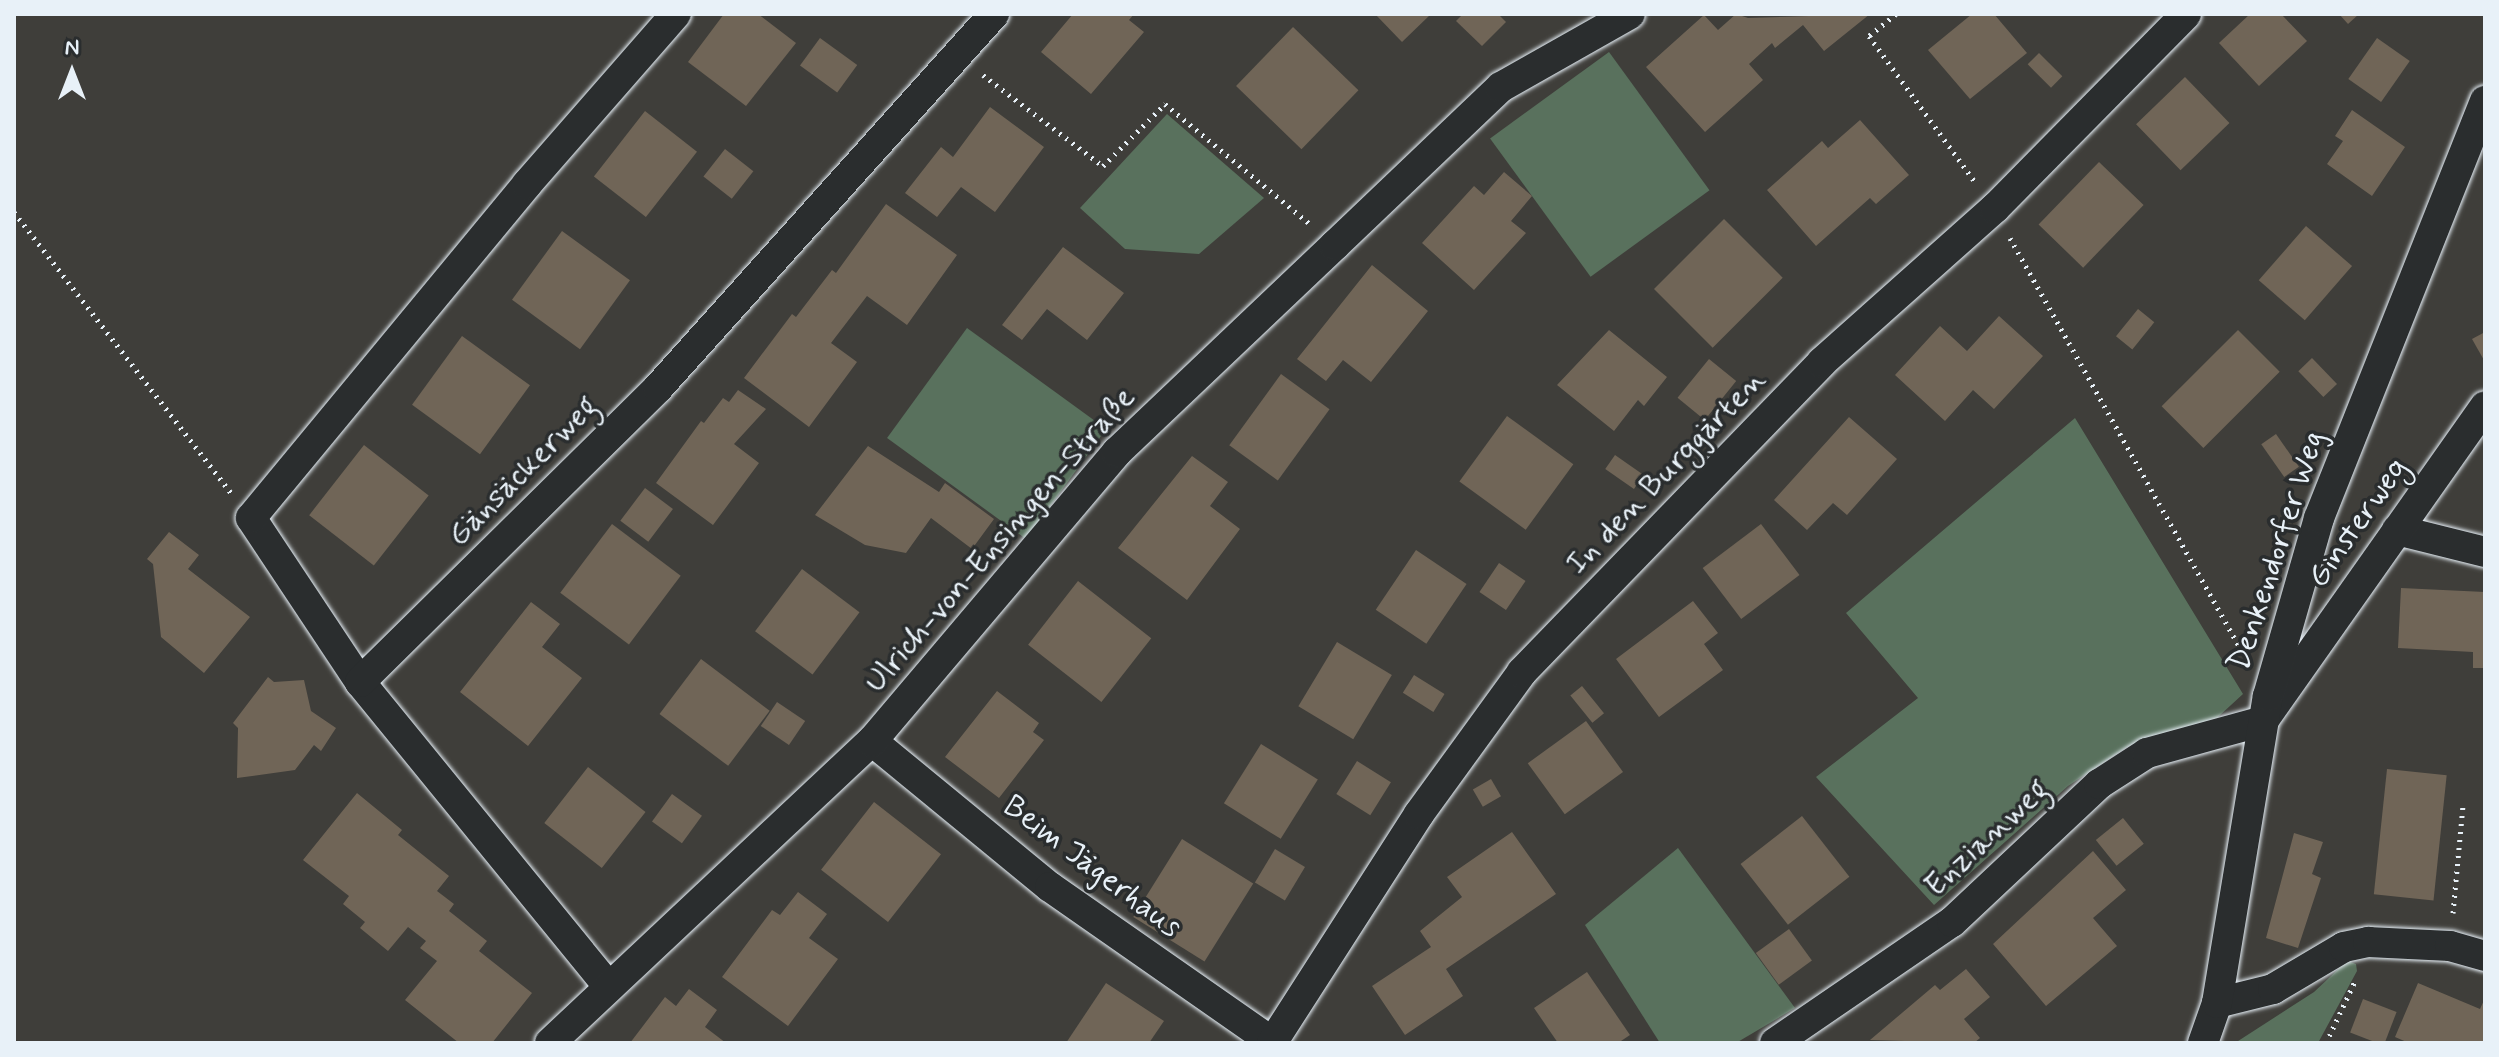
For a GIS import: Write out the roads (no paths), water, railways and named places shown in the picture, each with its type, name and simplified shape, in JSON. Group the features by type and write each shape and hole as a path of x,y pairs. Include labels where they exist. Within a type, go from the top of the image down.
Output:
{"street":[{"path":"608,986 360,682 251,518 527,184 676,14"},
{"name":"Gänsäckerweg","path":"360,682 658,388 994,14"},
{"name":"Ulrich-von-Ensingen-Straße","path":"550,1043 872,741 1117,452 1501,87 1630,14"},
{"name":"In den Burggärten","path":"1273,1043 1419,814 1522,672 1822,362 1995,208 2186,14"},
{"name":"Denkendorfer Weg","path":"2203,1043 2217,1003 2266,709 2319,518 2485,101"},
{"name":"Ginsterweg","path":"2266,709 2485,406"},
{"path":"2397,530 2485,552"},
{"name":"Enzianweg","path":"1775,1043 1952,922 2099,784 2147,753 2266,709"},
{"name":"Beim Jägerhaus","path":"872,741 1050,887 1273,1043"},
{"path":"2217,1003 2273,989 2344,947 2368,942 2450,946 2485,956"}]}
